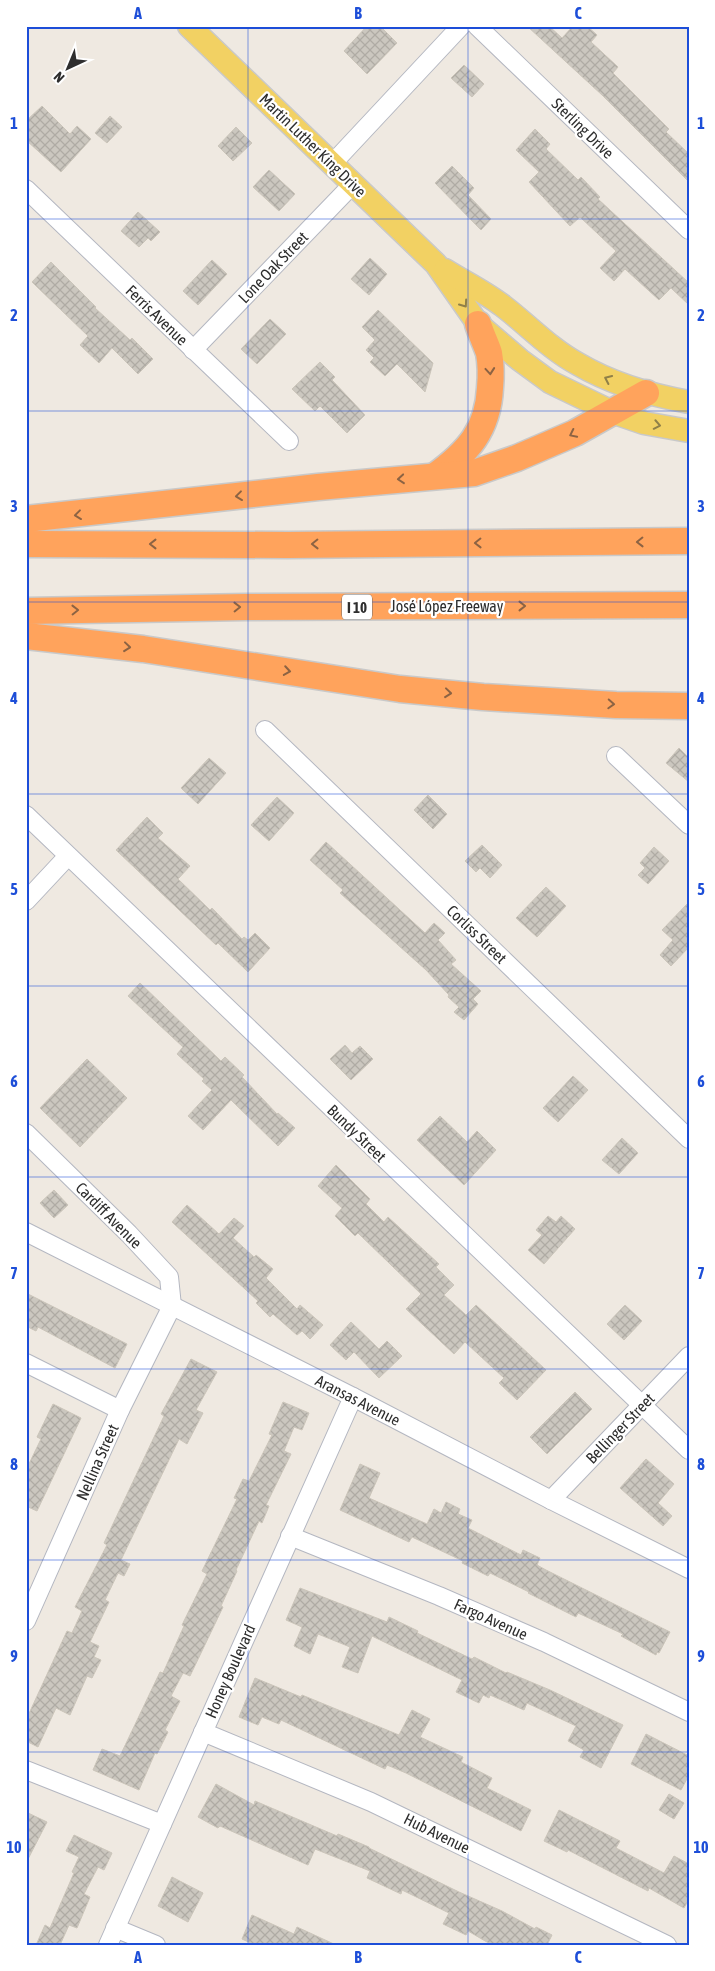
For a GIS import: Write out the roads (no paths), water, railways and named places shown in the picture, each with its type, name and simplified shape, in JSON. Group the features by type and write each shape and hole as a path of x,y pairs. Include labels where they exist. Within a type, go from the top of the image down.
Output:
{"highway":[{"path":"436,476 454,463 472,443 482,427 489,405 491,380 489,354 478,324"},
{"path":"26,519 318,486 474,473 517,458 575,433 646,393"},
{"path":"26,544 288,545 689,541"},
{"name":"José López Freeway","path":"26,611 254,607 689,605"},
{"path":"26,636 142,649 400,689 616,705 689,706"}],"main road":[{"name":"Martin Luther King Drive","path":"190,26 436,264 478,324 550,382 612,412 644,422 689,431"},
{"name":"Martin Luther King Drive","path":"436,264 501,305 577,364 615,382 646,393 689,402"}],"street":[{"path":"332,164 461,26"},
{"name":"Sterling Drive","path":"477,26 689,230"},
{"name":"Lone Oak Street","path":"193,350 353,184"},
{"name":"Ferris Avenue","path":"26,189 289,441"},
{"name":"Corliss Street","path":"265,730 689,1138"},
{"path":"616,756 689,825"},
{"name":"Bundy Street","path":"26,815 689,1450"},
{"path":"26,901 68,856"},
{"name":"Cardiff Avenue","path":"26,1133 129,1234 169,1277 172,1306"},
{"name":"Aransas Avenue","path":"26,1232 689,1569"},
{"name":"Nellina Street","path":"26,1621 120,1410 172,1306"},
{"name":"Bellinger Street","path":"551,1500 689,1356"},
{"path":"26,1363 120,1410"},
{"name":"Honey Boulevard","path":"108,1945 353,1397"},
{"name":"Fargo Avenue","path":"290,1536 439,1596 527,1635 689,1712"},
{"name":"Hub Avenue","path":"203,1732 372,1802 667,1945"},
{"path":"26,1770 162,1824"},
{"path":"115,1928 156,1945"}]}
